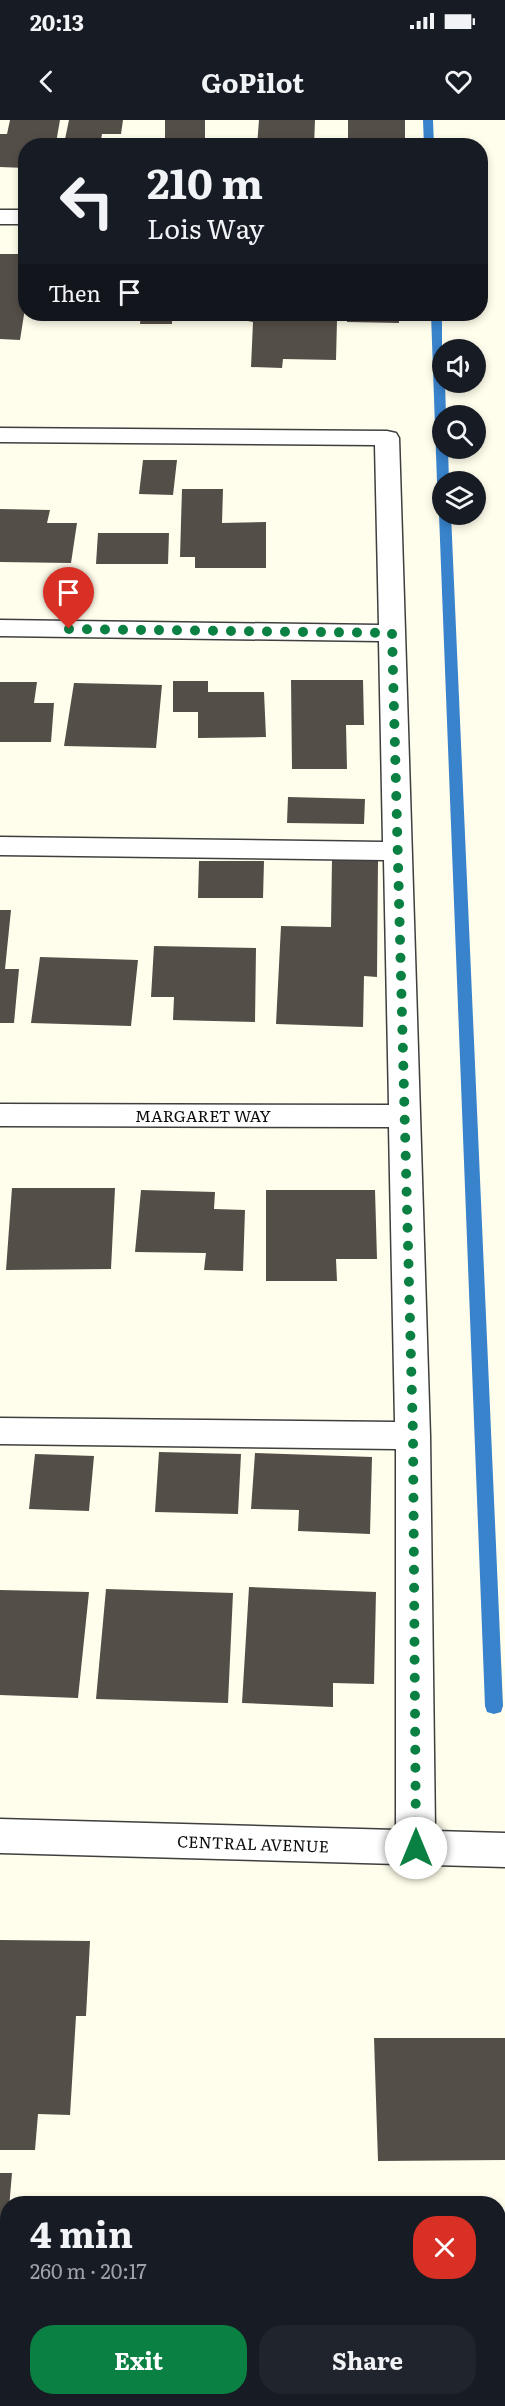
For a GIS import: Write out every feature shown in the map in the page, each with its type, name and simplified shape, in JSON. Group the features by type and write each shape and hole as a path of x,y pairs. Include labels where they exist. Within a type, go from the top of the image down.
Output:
{"street":[{"path":"0,217 18,218"},
{"path":"0,435 387,438 413,1436 416,1848"},
{"path":"0,628 392,633"},
{"path":"0,846 398,851"},
{"name":"MARGARET WAY","path":"0,1115 405,1116"},
{"path":"0,1431 413,1436"},
{"name":"CENTRAL AVENUE","path":"0,1836 505,1850"}],"building":[{"path":"10,120 60,120 57,138 18,138 18,168 0,167 0,134 7,134"},
{"path":"69,120 123,120 121,134 102,134 101,138 65,138"},
{"path":"165,120 205,120 205,138 165,138"},
{"path":"259,120 315,120 314,138 258,138"},
{"path":"348,120 405,120 405,138 348,138"},
{"path":"0,254 18,254 18,321 23,321 20,340 0,339"},
{"path":"140,321 172,321 172,324 140,324"},
{"path":"248,321 337,321 336,360 283,359 282,368 251,367 253,322"},
{"path":"399,321 399,323 347,322"},
{"path":"143,460 177,460 173,495 139,494"},
{"path":"182,489 223,489 222,523 266,522 266,568 195,568 195,557 180,557"},
{"path":"0,509 50,510 47,523 77,523 71,563 0,562"},
{"path":"98,533 169,533 168,564 96,564"},
{"path":"291,680 363,680 364,725 346,725 347,769 292,769"},
{"path":"173,681 208,681 208,692 264,692 266,737 198,738 198,712 173,712"},
{"path":"0,682 37,682 34,703 54,703 51,742 0,742"},
{"path":"74,683 162,685 156,748 64,746"},
{"path":"288,797 365,799 364,824 287,823"},
{"path":"332,859 378,860 377,977 364,976 363,1027 276,1024 281,926 331,927"},
{"path":"199,861 264,861 263,898 198,898"},
{"path":"0,910 11,910 5,969 19,969 14,1023 0,1023"},
{"path":"154,946 256,948 255,1022 173,1020 174,997 151,997"},
{"path":"40,957 138,960 131,1026 31,1023"},
{"path":"12,1188 115,1188 111,1269 6,1270"},
{"path":"141,1190 215,1192 214,1209 245,1210 243,1271 204,1270 206,1253 135,1252"},
{"path":"266,1190 375,1190 377,1259 336,1259 337,1281 266,1281"},
{"path":"159,1452 241,1454 238,1514 155,1512"},
{"path":"255,1453 372,1457 370,1534 298,1531 299,1510 251,1509"},
{"path":"35,1454 94,1456 89,1511 29,1509"},
{"path":"249,1587 376,1592 374,1684 333,1683 333,1707 242,1703"},
{"path":"106,1589 233,1593 228,1703 96,1699"},
{"path":"0,1590 89,1592 78,1698 0,1695"},
{"path":"0,1940 90,1941 86,2016 76,2016 70,2115 38,2114 35,2150 0,2150"},
{"path":"374,2038 505,2038 505,2160 378,2161"},
{"path":"0,2173 12,2173 10,2196 0,2196"}],"waterway":[{"path":"428,120 429,138"},
{"path":"436,321 443,471"},
{"path":"445,525 494,1706"}],"route":[{"path":"69,629 392,633 413,1436 416,1848"}]}
